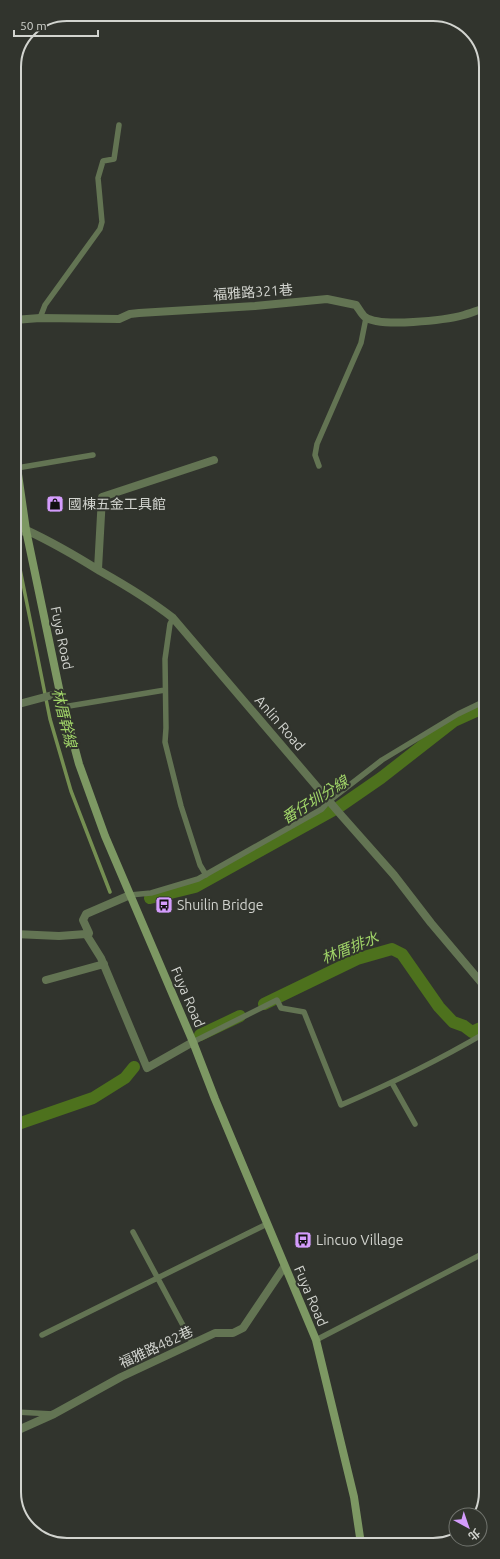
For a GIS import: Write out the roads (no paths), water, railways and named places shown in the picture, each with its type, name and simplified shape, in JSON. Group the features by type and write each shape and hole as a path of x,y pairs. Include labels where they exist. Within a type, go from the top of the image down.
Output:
{"main road":[{"name":"Fuya Road","path":"21,538 56,694 63,707 79,764 105,836 193,1042 284,1267 316,1340 354,1498 360,1538"}],"street":[{"name":"福雅路321巷","path":"21,319 40,318 119,319 130,314 139,313 255,306 327,299 356,305 366,318"},
{"path":"366,318 386,322 426,321 464,315 479,310"},
{"path":"98,570 102,497 214,460"},
{"name":"Anlin Road","path":"21,530 50,541 160,608 173,618 394,875 431,923 479,980"},
{"path":"21,703 56,694"},
{"path":"86,934 89,932 83,920 86,914 130,895"},
{"path":"21,934 58,936 86,934"},
{"path":"86,934 97,949 104,964 147,1068 193,1042"},
{"path":"46,980 104,964"},
{"name":"福雅路482巷","path":"21,1429 54,1414 121,1377 215,1333 233,1333 243,1328 284,1267"}],"lane":[{"path":"40,318 45,305 100,230 102,222 98,178 103,161 114,159 118,125"},
{"path":"318,466 315,455 316,444 357,354 361,343 366,318"},
{"path":"21,467 93,454"},
{"path":"173,618 170,624 165,659 165,742 181,806 200,865 206,875"},
{"path":"63,707 165,690"},
{"path":"130,895 151,893 198,879 206,875 322,809 382,760 458,714 479,704"},
{"path":"193,1042 277,1000 281,1008 304,1012 341,1105 392,1083 425,1065 462,1048 479,1038"},
{"path":"392,1083 415,1124"},
{"path":"42,1335 267,1224"},
{"path":"133,1232 156,1278 193,1344"},
{"path":"316,1340 479,1256"},
{"path":"21,1412 54,1414"}],"waterway":[{"name":"林厝幹線","path":"21,574 50,719 71,791 110,892"},
{"name":"番仔圳分線","path":"150,898 195,887 339,807 381,778 454,721 479,710"},
{"name":"林厝排水","path":"264,1004 357,959 392,949 402,954 439,1007 453,1022 464,1026 472,1032 479,1029"},
{"name":"林厝排水","path":"200,1035 240,1016"},
{"path":"21,1123 93,1098 125,1078 134,1067"}],"place":[{"name":"國棟五金工具館","path":"55,504"},
{"name":"Shuilin Bridge","path":"164,905"},
{"name":"Lincuo Village","path":"303,1240"}]}
